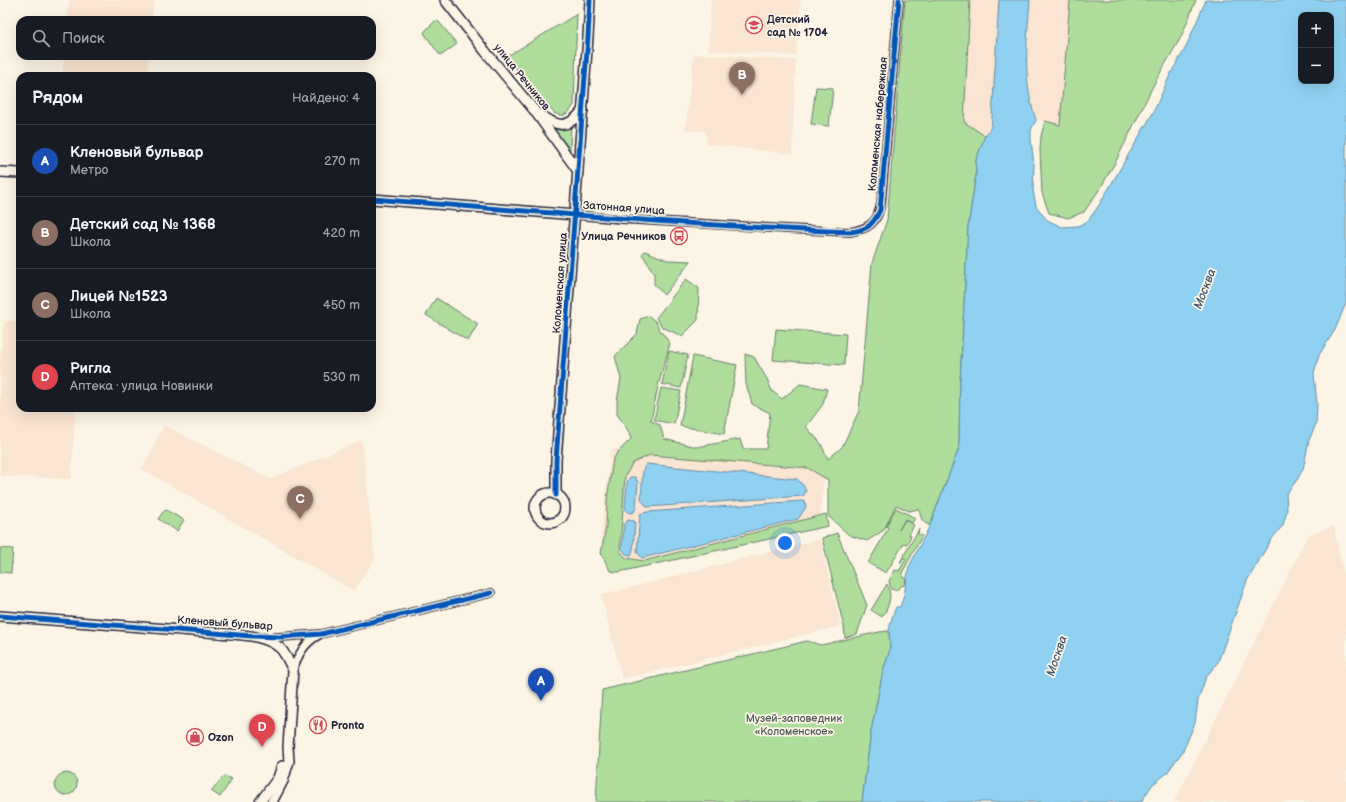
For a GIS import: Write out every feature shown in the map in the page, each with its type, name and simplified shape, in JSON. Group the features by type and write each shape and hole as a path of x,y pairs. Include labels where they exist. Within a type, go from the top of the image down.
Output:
{"street":[{"name":"улица Речников","path":"445,0 534,110 578,171"},
{"name":"Коломенская улица","path":"556,473 544,494 536,503 535,512 540,520 549,523 560,519 564,511 563,502 556,495 556,473 576,215 590,0"},
{"name":"Коломенская набережная","path":"850,232 868,227 880,210 898,0"},
{"path":"534,110 554,124 563,125 574,121 583,110"},
{"path":"0,172 16,173"},
{"name":"Затонная улица","path":"376,199 621,219 850,232"},
{"path":"544,494 556,495"},
{"name":"Кленовый бульвар","path":"0,616 280,637 320,634 491,593"},
{"path":"272,802 286,773 289,761 288,748 293,670 297,659 306,644 320,634"},
{"path":"252,636 272,642 280,648 288,659 293,670"},
{"path":"260,802 278,778 288,748"}],"shaded area":[{"path":"69,0 154,0 152,16 67,16"},
{"name":"Детский сад № 1704","path":"711,0 801,0 796,56 708,50"},
{"path":"970,0 999,0 992,118 991,127 985,136 964,123"},
{"path":"1030,0 1070,0 1060,125 1036,120 1032,109 1026,70"},
{"path":"694,54 796,60 792,154 706,144 706,131 685,130"},
{"path":"64,60 149,60 147,72 62,72"},
{"path":"4,321 16,321 16,412 76,412 71,479 0,476 0,360"},
{"path":"164,425 270,479 362,440 375,559 354,591 142,469"},
{"path":"611,449 825,471 819,524 619,570 605,551 601,535"},
{"path":"1334,526 1346,586 1346,802 1174,802 1308,535"},
{"path":"820,539 841,626 622,679 601,595"}],"green space":[{"path":"905,0 970,0 964,122 985,136 976,160 976,175 968,227 960,382 959,448 930,525 923,521 919,509 909,511 896,505 884,530 867,541 849,535 828,516 828,480 808,468 650,455 633,463 625,476 620,551 626,558 644,561 826,514 828,526 619,572 610,571 601,553 606,527 607,500 613,459 631,439 627,429 617,414 617,401 621,379 615,356 637,334 640,319 649,316 656,322 659,329 670,343 658,386 651,421 660,425 664,439 697,447 740,439 743,449 766,449 770,413 752,404 746,384 745,354 754,357 772,391 782,399 800,384 827,389 823,404 806,427 820,442 828,459 842,447 859,411 872,263 887,220"},
{"path":"1070,0 1196,0 1181,37 1155,82 1116,161 1101,187 1084,212 1068,218 1049,213 1042,193 1040,150 1041,136 1045,121 1060,125"},
{"path":"577,14 574,105 569,112 562,116 554,113 506,57"},
{"path":"435,21 439,22 457,44 442,55 439,54 424,33"},
{"path":"816,87 833,88 829,126 811,124"},
{"path":"571,126 570,150 551,127 558,128"},
{"path":"645,251 667,260 691,261 664,295 654,284 654,273 642,254"},
{"path":"686,279 699,288 698,320 682,336 662,327 656,318"},
{"path":"436,298 478,324 468,341 426,315"},
{"path":"776,329 846,334 844,365 773,360"},
{"path":"669,351 688,355 681,388 662,384"},
{"path":"693,356 737,365 724,434 680,426"},
{"path":"661,388 681,391 674,424 654,420"},
{"path":"896,508 915,518 912,523 905,519 899,530 905,520 914,525 909,535 911,536 907,544 904,543 886,573 868,563 886,532 888,527 886,526"},
{"path":"166,510 184,520 177,531 158,519"},
{"path":"919,529 918,534 922,536 902,573 903,578 906,578 905,585 894,590 891,589 889,581 895,570 899,571 906,559 903,558 900,562"},
{"path":"837,533 867,605 857,634 845,638 844,627 822,538"},
{"path":"0,548 13,549 11,573 0,572"},
{"path":"887,584 890,597 887,609 882,617 871,610"},
{"name":"Музей-заповедник «Коломенское»","path":"889,631 890,650 883,671 871,732 862,802 596,802 602,690 807,641 821,645"},
{"path":"66,773 74,776 77,784 74,792 66,795 58,792 55,784 58,776"},
{"path":"224,776 232,779 220,797 211,791"}],"water":[{"name":"Москва","path":"999,0 1030,0 1027,75 1036,120 1031,130 1031,140 1034,165 1033,190 1036,206 1047,220 1062,227 1078,226 1088,221 1099,205 1153,113 1171,73 1185,49 1206,0 1346,0 1346,303 1335,330 1319,355 1314,373 1317,405 1316,424 1309,440 1303,469 1297,480 1286,494 1287,511 1283,525 1271,540 1247,581 1218,662 1206,677 1198,700 1195,723 1183,751 1166,774 1152,785 1141,802 862,802 871,732 883,671 890,650 889,631 891,621 896,607 900,607 904,595 909,567 930,525 959,448 960,382 968,227 976,175 976,160 985,136 991,127"},
{"path":"646,464 797,479 806,491 803,496 647,507 641,499 643,470"},
{"path":"630,477 635,477 638,482 636,508 634,512 630,513 626,511 625,507 627,482"},
{"path":"805,502 806,507 798,519 642,558 637,552 640,514 647,512"},
{"path":"628,520 634,521 635,524 633,550 631,555 626,554 622,549 624,524"}],"cycle path":[{"path":"556,495 556,460 590,0"},
{"path":"376,199 731,226 850,232 861,230 872,223 880,210 899,0"},
{"path":"0,616 280,637 321,634 491,593"}],"place":[{"name":"Детский сад № 1704","path":"754,25"},
{"name":"Детский сад № 1368","path":"742,95"},
{"name":"Улица Речников","path":"679,236"},
{"name":"Лицей №1523","path":"300,519"},
{"name":"Кленовый бульвар","path":"541,701"},
{"name":"Pronto","path":"318,725"},
{"name":"Ozon","path":"195,737"},
{"name":"Ригла","path":"262,747"}]}
